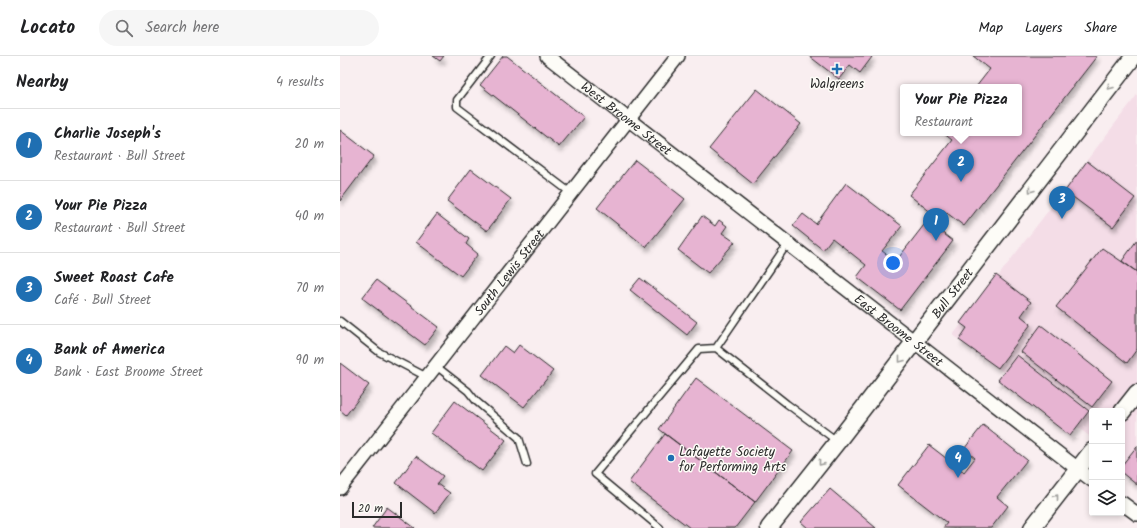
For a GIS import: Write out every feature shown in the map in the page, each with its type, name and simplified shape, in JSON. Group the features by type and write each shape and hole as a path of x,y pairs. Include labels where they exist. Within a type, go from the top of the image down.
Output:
{"street":[{"name":"West Broome Street","path":"546,56 707,180"},
{"name":"South Lewis Street","path":"340,488 678,56"},
{"name":"Bull Street","path":"769,528 915,342 1134,56"},
{"name":"East Broome Street","path":"707,180 1089,478"},
{"path":"1125,408 1137,393"},
{"path":"1032,528 1089,455"},
{"path":"1125,505 1137,514"}],"lane":[{"path":"491,56 457,100 457,107 571,193"},
{"path":"716,348 788,243"},
{"path":"340,321 379,352 427,377"},
{"path":"660,528 595,474 699,350 716,348 786,404 838,441"},
{"path":"436,366 468,391 476,401 519,438 527,464"}],"shaded area":[{"path":"1137,95 1137,471 1125,462 1125,408 1089,408 1089,436 953,335"}],"building":[{"path":"433,56 444,56 440,61"},
{"path":"503,56 507,56 584,117 559,147 480,85"},
{"name":"Walgreens","path":"809,56 872,57 860,73 850,65 839,79"},
{"path":"973,56 1097,56 964,226 943,210 937,217 909,195 952,140 947,136 1022,136 1022,84 978,84 990,69"},
{"path":"757,89 801,124 753,184 709,149"},
{"path":"340,130 374,156 340,201"},
{"path":"635,160 685,199 646,247 597,208"},
{"path":"1087,161 1135,198 1113,227 1065,191"},
{"path":"471,169 511,199 487,231 447,201"},
{"path":"846,183 902,226 882,251 896,261 927,221 953,241 900,310 857,277 866,265 832,238 823,250 793,226 803,214 816,224"},
{"path":"437,214 469,239 466,244 478,254 461,276 416,242"},
{"path":"702,216 715,226 719,220 727,226 722,233 735,242 708,273 678,250"},
{"path":"1137,240 1137,272 1122,261"},
{"path":"1102,248 1137,272 1137,349 1127,363 1056,307"},
{"path":"996,275 1031,302 1021,316 1031,324 998,368 959,340 967,328 960,323"},
{"path":"640,278 697,322 687,335 630,290"},
{"path":"376,280 439,327 425,345 362,298"},
{"path":"1041,325 1112,381 1092,407 1021,352"},
{"path":"519,345 553,371 524,407 482,375 504,346 513,353"},
{"path":"1017,355 1089,411 1070,436 998,380"},
{"path":"340,363 369,385 346,415 340,410"},
{"path":"696,378 793,451 755,502 659,429"},
{"path":"455,401 506,440 482,471 431,433"},
{"path":"983,425 1027,460 997,497 1008,506 991,528 943,528 947,523 898,485 929,445 964,472 975,458 964,449"},
{"name":"Lafayette Society for Performing Arts","path":"665,434 755,502 735,528 690,528 629,482"},
{"path":"1137,446 1137,485 1125,475 1125,461"},
{"path":"416,456 443,476 437,484 450,493 435,513 396,483"},
{"path":"830,489 876,528 808,528 801,522"},
{"path":"387,507 415,528 372,528"}],"place":[{"name":"Walgreens","path":"837,69"},
{"name":"Your Pie Pizza","path":"961,182"},
{"name":"Sweet Roast Cafe","path":"1062,219"},
{"name":"Charlie Joseph's","path":"936,241"},
{"name":"Lafayette Society for Performing Arts","path":"671,458"},
{"name":"Bank of America","path":"958,478"}]}
